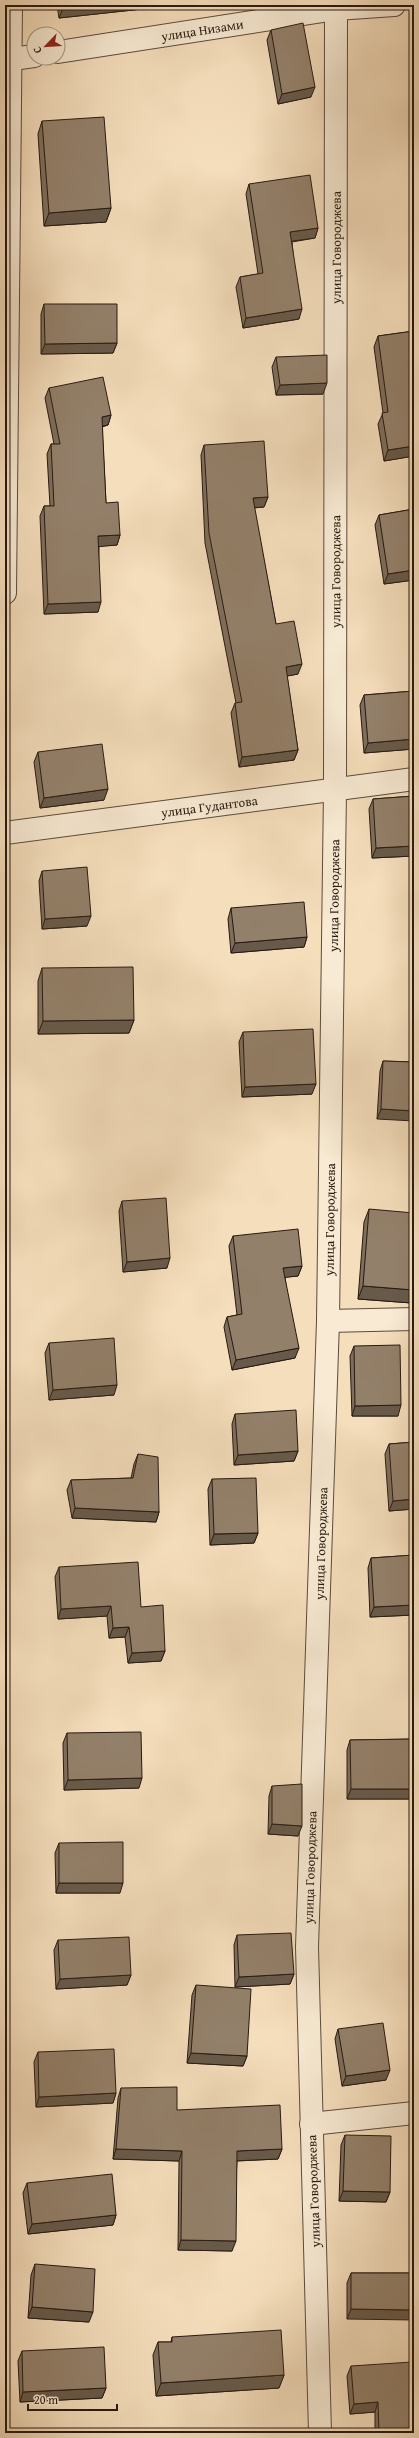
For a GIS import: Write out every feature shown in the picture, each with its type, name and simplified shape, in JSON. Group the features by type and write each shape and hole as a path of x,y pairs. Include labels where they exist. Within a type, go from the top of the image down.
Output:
{"street":[{"path":"5,593 8,60 11,5"},
{"name":"улица Низами","path":"66,51 336,7 394,5"},
{"name":"улица Говороджева","path":"320,2433 306,1947 328,1321 334,790 336,7"},
{"path":"8,60 26,57"},
{"name":"улица Гудантова","path":"5,833 414,779"},
{"path":"328,1321 414,1319"},
{"path":"311,2124 414,2113"}],"building":[{"path":"303,23 315,87 282,94 271,30"},
{"path":"104,117 111,208 49,213 42,121"},
{"path":"310,175 318,228 290,232 302,309 246,318 240,277 263,273 249,184"},
{"path":"44,304 117,304 117,343 45,344"},
{"path":"414,331 414,446 388,450 382,413 388,412 378,336"},
{"path":"327,355 327,383 280,385 276,357"},
{"path":"103,377 111,415 102,417 106,503 118,502 120,535 98,536 101,602 48,604 44,506 54,506 51,444 60,444 49,388"},
{"path":"264,441 268,497 253,498 276,624 294,621 302,664 286,667 298,750 242,757 235,703 242,702 209,533 204,445"},
{"path":"414,509 414,570 388,574 379,515"},
{"path":"414,691 414,739 368,743 364,695"},
{"path":"102,744 108,789 44,798 38,752"},
{"path":"414,796 414,846 376,848 373,799"},
{"path":"87,867 91,916 45,919 42,871"},
{"path":"304,902 307,937 235,943 231,908"},
{"path":"133,967 134,1020 43,1021 42,968"},
{"path":"313,1029 316,1084 245,1087 243,1032"},
{"path":"383,1061 414,1062 414,1111 381,1109"},
{"path":"166,1198 170,1258 127,1262 122,1201"},
{"path":"369,1209 414,1213 414,1290 363,1286"},
{"path":"298,1229 302,1266 283,1268 299,1348 236,1360 227,1317 242,1314 233,1236"},
{"path":"114,1338 117,1385 53,1390 49,1343"},
{"path":"400,1345 401,1405 355,1406 354,1346"},
{"path":"296,1410 298,1451 238,1455 235,1414"},
{"path":"414,1442 414,1499 393,1501 389,1444"},
{"path":"138,1454 158,1457 159,1512 75,1508 71,1480 133,1478"},
{"path":"256,1478 258,1533 214,1534 212,1479"},
{"path":"414,1555 414,1605 374,1607 371,1558"},
{"path":"138,1562 141,1607 163,1605 165,1651 132,1653 129,1627 113,1628 111,1606 61,1609 59,1567"},
{"path":"141,1732 142,1778 68,1780 67,1733"},
{"path":"414,1739 414,1789 351,1789 350,1740"},
{"path":"302,1784 302,1826 272,1824 272,1786"},
{"path":"123,1842 123,1883 59,1883 59,1843"},
{"path":"291,1933 294,1974 239,1977 237,1935"},
{"path":"129,1937 131,1975 60,1979 58,1940"},
{"path":"196,1985 251,1989 247,2056 191,2053"},
{"path":"383,2023 390,2070 346,2076 338,2029"},
{"path":"114,2049 116,2093 39,2097 38,2052"},
{"path":"177,2087 177,2110 280,2105 282,2149 237,2151 236,2241 181,2240 182,2151 116,2149 121,2088"},
{"path":"345,2135 391,2136 390,2192 343,2191"},
{"path":"112,2174 116,2215 32,2224 27,2183"},
{"path":"35,2264 95,2269 93,2312 32,2307"},
{"path":"351,2273 414,2273 414,2310 351,2309"},
{"path":"281,2330 284,2375 161,2383 158,2342 172,2342 172,2337"},
{"path":"104,2347 106,2388 23,2392 22,2351"},
{"path":"412,2362 414,2388 414,2433 379,2433 378,2402 354,2404 351,2366"}]}
